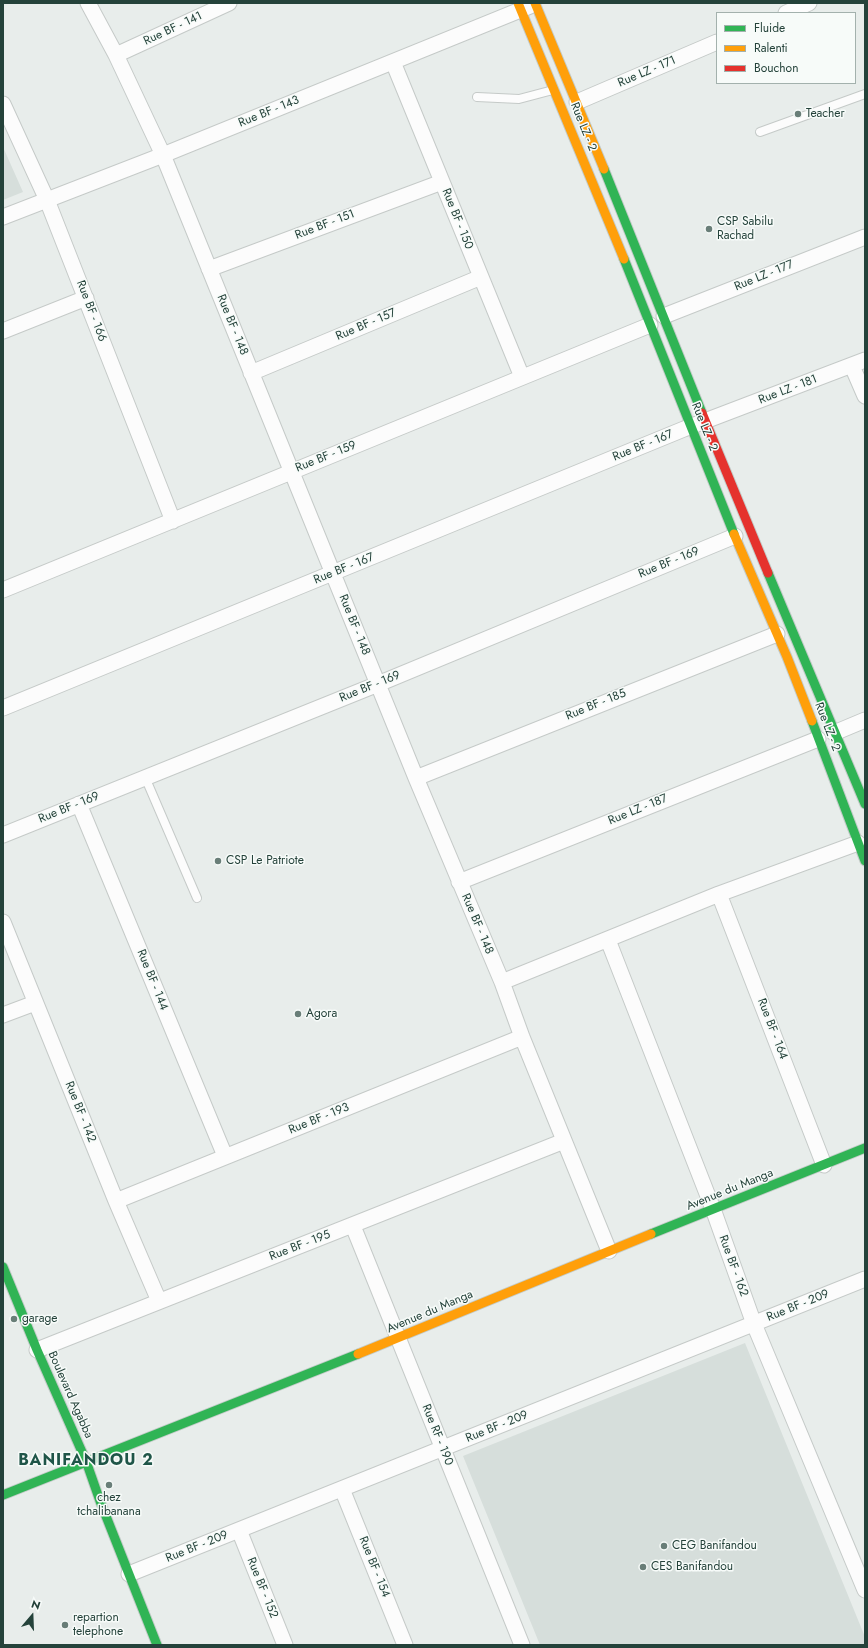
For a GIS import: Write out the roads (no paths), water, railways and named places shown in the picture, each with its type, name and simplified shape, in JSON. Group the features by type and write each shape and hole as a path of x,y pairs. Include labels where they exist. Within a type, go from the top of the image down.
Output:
{"main road":[{"name":"Rue LZ - 2","path":"529,4 555,89 663,354 687,428 777,634 865,861"},
{"name":"Rue LZ - 2","path":"529,4 577,102 708,420 834,733 865,804"},
{"name":"Avenue du Manga","path":"3,1495 398,1338 865,1148"},
{"name":"Boulevard Agabba","path":"3,1268 36,1350 86,1461 100,1501 157,1645"}],"street":[{"name":"Rue BF - 148","path":"88,3 116,55 163,155 416,778 502,982 522,1038 609,1251"},
{"path":"788,12 809,3"},
{"name":"Rue BF - 141","path":"116,55 224,4"},
{"name":"Rue BF - 143","path":"3,218 393,62 529,4"},
{"name":"Rue LZ - 171","path":"577,102 716,42"},
{"name":"Rue BF - 150","path":"393,62 522,376"},
{"name":"Rue BF - 166","path":"3,104 47,200 173,521"},
{"name":"Rue BF - 151","path":"209,269 442,182"},
{"name":"Rue LZ - 177","path":"664,316 865,236"},
{"name":"Rue BF - 157","path":"252,373 481,277"},
{"path":"3,331 86,298"},
{"name":"Rue BF - 159","path":"3,590 522,376 650,325"},
{"path":"858,363 865,396"},
{"name":"Rue LZ - 181","path":"687,428 858,363"},
{"name":"Rue BF - 167","path":"3,708 687,428"},
{"name":"Rue BF - 169","path":"3,835 378,684 735,536"},
{"name":"Rue BF - 185","path":"416,778 591,706 777,634"},
{"path":"834,733 865,720"},
{"name":"Rue LZ - 187","path":"459,882 818,739"},
{"name":"Rue BF - 144","path":"79,804 225,1156"},
{"path":"502,982 719,894 858,843"},
{"name":"Rue BF - 164","path":"719,894 824,1165"},
{"name":"Rue BF - 142","path":"3,922 116,1201 159,1301"},
{"name":"Rue BF - 162","path":"608,940 713,1210 754,1324 865,1590"},
{"path":"3,1015 35,1003"},
{"name":"Rue BF - 193","path":"116,1201 522,1038"},
{"name":"Rue BF - 195","path":"36,1350 353,1226 564,1140"},
{"name":"Rue RF - 190","path":"353,1226 522,1645"},
{"name":"Rue BF - 209","path":"129,1574 865,1279"},
{"name":"Rue BF - 154","path":"342,1489 405,1645"},
{"name":"Rue BF - 152","path":"239,1530 285,1645"}],"lane":[{"path":"477,97 519,99 547,93 555,89"},
{"path":"760,132 865,94"},
{"path":"145,777 197,898"}],"place":[{"name":"Teacher","path":"798,114"},
{"name":"CSP Sabilu Rachad","path":"709,229"},
{"name":"CSP Le Patriote","path":"218,861"},
{"name":"Agora","path":"298,1014"},
{"name":"garage","path":"14,1319"},
{"name":"chez tchalibanana","path":"109,1485"},
{"name":"CEG Banifandou","path":"664,1546"},
{"name":"CES Banifandou","path":"643,1567"},
{"name":"repartion telephone","path":"65,1625"}],"district":[{"name":"BANIFANDOU 2","path":"86,1461"}]}
